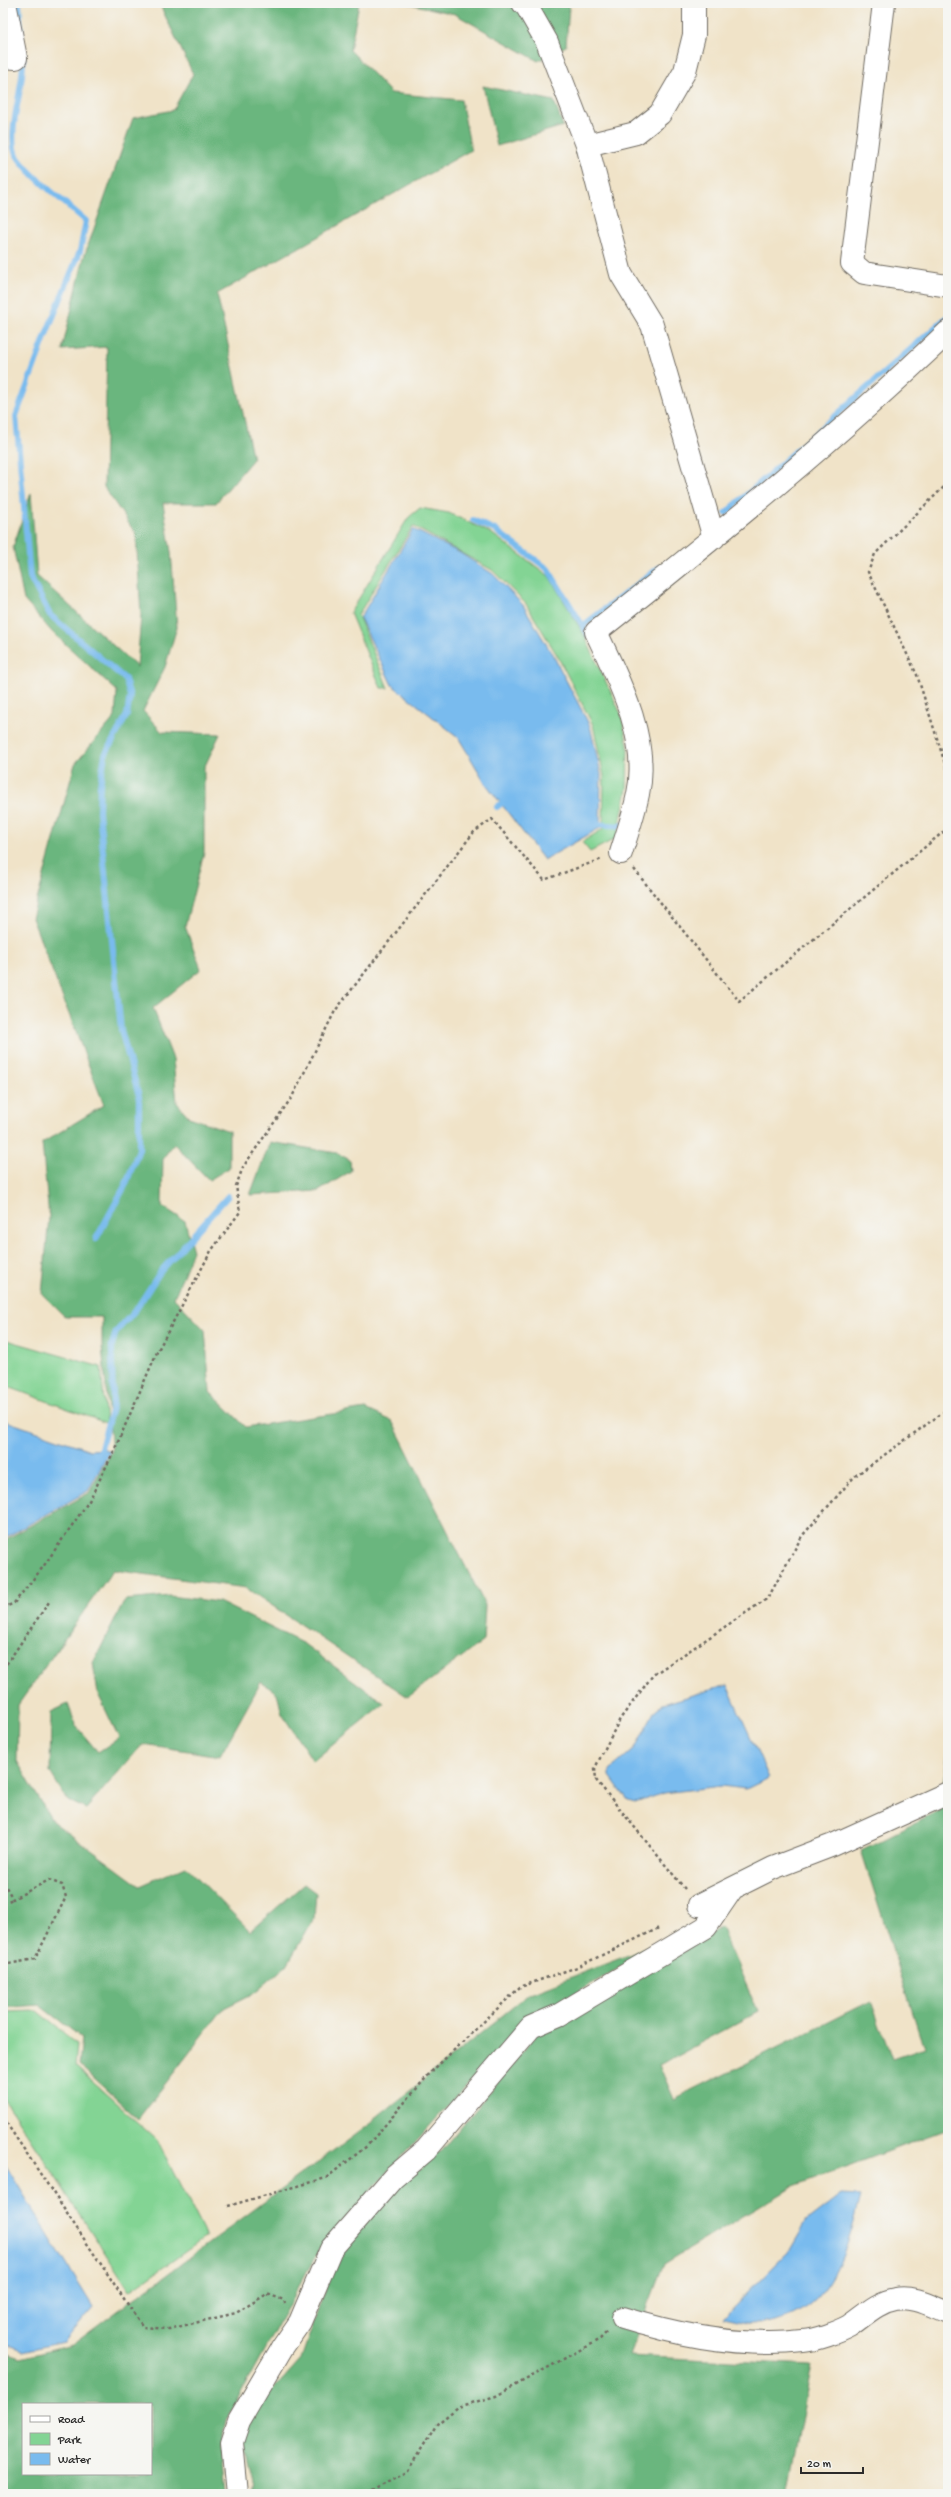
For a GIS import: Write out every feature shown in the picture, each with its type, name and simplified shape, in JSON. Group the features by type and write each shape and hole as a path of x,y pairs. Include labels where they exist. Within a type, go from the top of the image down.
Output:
{"street":[{"path":"3,57 16,58 5,3"},
{"path":"523,3 528,7 546,42 587,145 621,274 652,325 714,538"},
{"path":"587,145 636,133 660,114 685,71 694,35 694,3"},
{"path":"884,3 852,263 864,273 948,286"},
{"path":"621,853 639,793 640,753 637,731 612,667 596,632 714,538 887,390 948,332"},
{"path":"699,1905 773,1868 833,1845 948,1793"},
{"path":"236,2494 232,2442 239,2420 282,2348 300,2322 331,2249 393,2178 426,2150 531,2027 559,2015 706,1927 732,1889"},
{"path":"624,2318 656,2328 707,2339 770,2343 805,2341 848,2327 882,2303 897,2298 918,2300 948,2312"}],"path":[{"path":"948,483 875,554 868,572 917,675 948,773"},
{"path":"3,1608 14,1603 43,1567 89,1501 114,1451 158,1352 211,1251 240,1212 236,1186 243,1167 292,1097 335,1011 474,832 492,819 544,880 621,853 739,1001 948,828"},
{"path":"699,1905 596,1780 595,1768 620,1719 653,1675 768,1598 802,1536 854,1476 948,1408"},
{"path":"3,1669 49,1602"},
{"path":"3,1903 49,1880 62,1885 66,1897 35,1959 3,1965"},
{"path":"3,1882 13,1899"},
{"path":"228,2206 326,2178 367,2146 431,2072 520,1987 577,1967 664,1925"},
{"path":"3,2118 143,2327 169,2329 236,2313 267,2294 284,2300 286,2307"},
{"path":"366,2494 407,2472 437,2424 458,2407 496,2396 600,2339 624,2318"}],"green space":[{"path":"159,3 359,3 350,50 391,93 461,100 471,150 217,294 253,459 216,503 163,503 171,552 177,627 165,667 143,711 162,732 220,734 204,768 204,853 185,926 201,969 153,1008 173,1059 177,1103 189,1117 229,1131 229,1168 209,1180 174,1144 163,1158 162,1206 185,1221 193,1251 174,1298 205,1330 210,1392 246,1427 366,1409 392,1421 485,1605 483,1641 408,1697 246,1588 113,1570 18,1705 17,1761 52,1821 140,1886 186,1866 250,1931 304,1884 316,1893 314,1918 287,1965 256,1992 224,2008 138,2119 79,2065 82,2038 39,2005 3,2008 3,1541 89,1493 112,1451 102,1346 102,1317 65,1317 42,1294 49,1217 42,1143 104,1105 32,918 75,764 115,717 117,691 52,632 24,600 13,547 31,493 37,576 137,667 141,615 136,534 104,487 107,347 62,350 84,257 133,118 173,110 193,74"},
{"path":"406,3 564,3 569,7 566,46 538,61 455,14"},
{"path":"483,86 554,101 563,126 497,146"},
{"path":"420,508 449,513 491,533 549,576 583,633 621,714 628,745 627,789 617,838 590,852 582,842 603,829 604,776 593,725 557,655 526,604 492,570 413,526 358,615 388,688 381,688 350,613 408,518"},
{"path":"270,1142 337,1153 350,1160 351,1171 319,1191 250,1195"},
{"path":"3,1339 101,1367 106,1423 3,1385"},
{"path":"170,1596 219,1602 304,1644 384,1703 313,1761 282,1714 277,1693 261,1682 220,1756 143,1744 86,1809 67,1800 50,1772 51,1712 68,1704 76,1726 98,1752 119,1738 98,1694 93,1663 125,1600"},
{"path":"948,1751 948,2129 791,2187 664,2264 629,2356 812,2365 787,2494 250,2494 252,2478 243,2442 252,2414 301,2359 337,2255 397,2189 440,2152 537,2034 597,2004 721,1927 758,2012 659,2065 674,2099 871,2001 892,2059 924,2048 861,1850 939,1811"},
{"path":"670,1939 523,2023 321,2246 226,2420 221,2447 225,2494 3,2494 3,2352 21,2358 72,2345 373,2121 530,1993"},
{"path":"37,2011 77,2044 75,2066 157,2140 206,2237 130,2291 3,2097 3,2012"}],"water":[{"path":"413,529 460,553 493,574 523,605 555,659 590,726 601,774 600,828 544,860 486,784 458,737 392,685 360,618"},
{"path":"3,1420 90,1450 105,1449 110,1451 88,1491 3,1539"},
{"path":"727,1685 769,1778 746,1789 721,1786 664,1793 635,1803 628,1801 610,1776 610,1770 635,1748 655,1710 663,1704"},
{"path":"3,2161 93,2307 63,2342 23,2351 3,2344"},
{"path":"841,2195 861,2196 850,2235 835,2273 824,2289 811,2303 794,2314 763,2323 748,2323 723,2318 790,2250 807,2221"}],"waterway":[{"path":"19,3 21,35"},
{"path":"23,58 23,69 15,115 13,137 14,148 17,156 45,186 86,221 80,251 47,332 16,416 30,577 50,615 125,679 130,696 127,715 105,755 100,785 99,812 121,1030 139,1096 139,1149 126,1184 96,1239"},
{"path":"726,513 948,316"},
{"path":"473,520 495,530 548,569 589,636"},
{"path":"584,625 659,568"},
{"path":"497,807 507,799"},
{"path":"593,824 623,826 624,824"},
{"path":"99,1456 113,1404 112,1345 116,1332 137,1308 160,1272 228,1196"}]}
